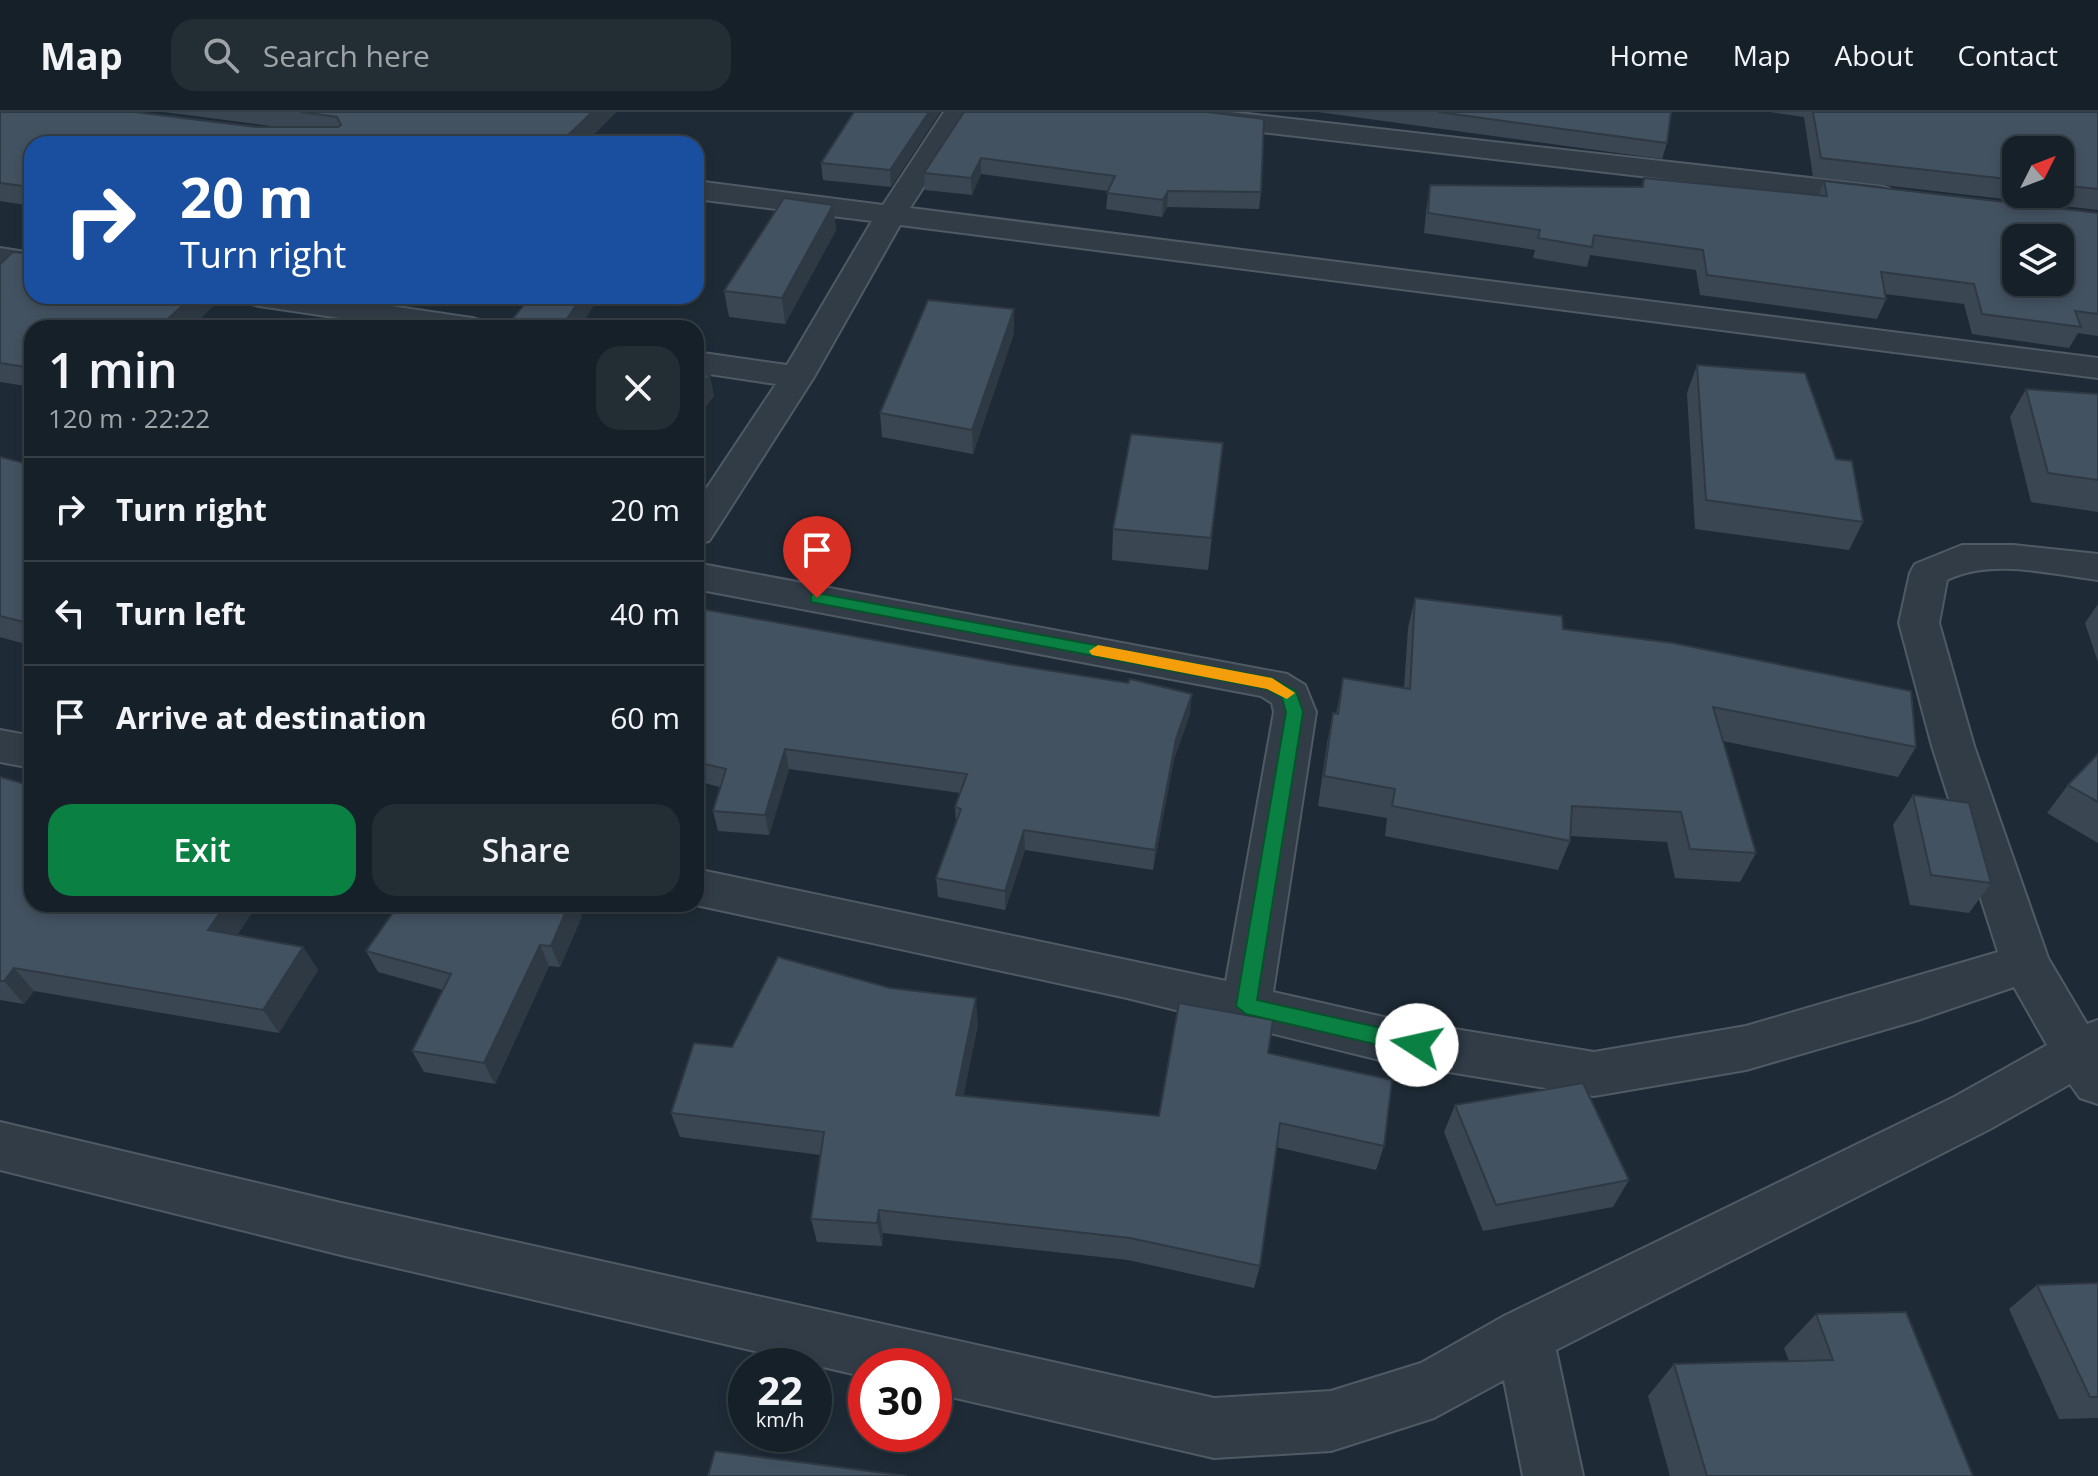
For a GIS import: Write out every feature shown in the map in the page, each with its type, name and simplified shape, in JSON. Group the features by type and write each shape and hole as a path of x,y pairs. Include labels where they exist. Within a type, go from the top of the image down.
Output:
{"street":[{"path":"704,520 797,377 891,215 958,112"},
{"path":"1159,112 1912,199"},
{"path":"704,191 2098,368"},
{"path":"0,257 24,261"},
{"path":"312,304 419,320"},
{"path":"704,363 797,377"},
{"path":"0,1146 341,1229 1214,1428 1331,1421 1434,1389 1524,1336 1972,1113 2091,1059 2026,963 1953,746 1919,623 1929,573 1962,557 2013,557 2098,567"},
{"path":"704,578 1272,684 1290,695 1295,712 1246,1006"},
{"path":"0,746 24,750"},
{"path":"704,889 1246,1006 1388,1040 1594,1074 1746,1048 1918,999 2026,963"},
{"path":"1524,1336 1553,1476"}],"building":[{"path":"0,112 134,112 257,127 338,127 341,125 337,117 301,112 592,112 567,136 24,136 24,186 0,183"},
{"path":"854,112 929,112 890,170 821,163"},
{"path":"964,112 1207,112 1264,119 1261,192 1168,191 1163,200 1107,193 1115,176 981,158 971,178 924,173"},
{"path":"1438,112 1671,112 1667,143"},
{"path":"1813,112 2098,112 2098,189 2074,186 2074,136 2002,136 2002,178 1821,158"},
{"path":"1644,178 1827,196 1824,181 2002,202 2002,208 2055,208 2098,213 2098,314 2075,311 2081,327 1982,314 1974,284 1881,272 1886,299 1707,275 1703,250 1594,235 1592,247 1538,238 1540,230 1428,213 1430,185 1643,187"},
{"path":"784,198 833,205 782,298 724,291"},
{"path":"24,242 24,304 184,304 167,320 24,320 24,367 0,363 0,264 13,252 23,253"},
{"path":"928,300 1014,309 972,430 880,413"},
{"path":"525,304 577,304 566,320 512,320"},
{"path":"1697,365 1805,373 1836,459 1852,461 1863,522 1706,500"},
{"path":"2026,389 2098,394 2098,480 2048,473"},
{"path":"1131,434 1223,443 1211,538 1113,529"},
{"path":"0,457 24,463 24,622 0,616"},
{"path":"1415,598 1562,616 1563,629 1673,643 1911,691 1916,747 1713,707 1756,853 1690,849 1681,812 1572,806 1570,841 1392,806 1395,789 1324,776 1333,713 1338,714 1343,678 1410,689"},
{"path":"704,609 1014,665 1128,683 1130,679 1192,694 1176,739 1155,850 1024,830 1005,891 936,878 961,809 955,807 967,774 785,749 765,815 713,811 726,769 704,764"},
{"path":"2098,754 2098,802 2068,785"},
{"path":"0,777 24,784 24,912 220,912 208,930 303,947 263,1010 14,968 4,981 0,981"},
{"path":"1913,795 1969,803 1991,883 1931,875"},
{"path":"393,912 566,912 551,946 540,945 484,1063 412,1051 451,974 366,951"},
{"path":"778,957 890,988 976,998 956,1095 1159,1116 1179,1003 1273,1020 1268,1053 1392,1080 1384,1146 1280,1123 1260,1266 1130,1238 879,1210 877,1223 811,1219 824,1132 671,1113 694,1043 732,1047"},
{"path":"1583,1083 1629,1180 1496,1205 1455,1105"},
{"path":"2098,1283 2098,1397 2090,1397 2037,1285"},
{"path":"1906,1312 1973,1476 1707,1476 1674,1364 1833,1360 1816,1314"},
{"path":"715,1451 907,1476 708,1476"}],"slow traffic":[{"path":"1098,651 1272,684 1287,693"}],"route":[{"path":"817,598 1272,684 1290,695 1295,712 1246,1006 1417,1045"}]}
